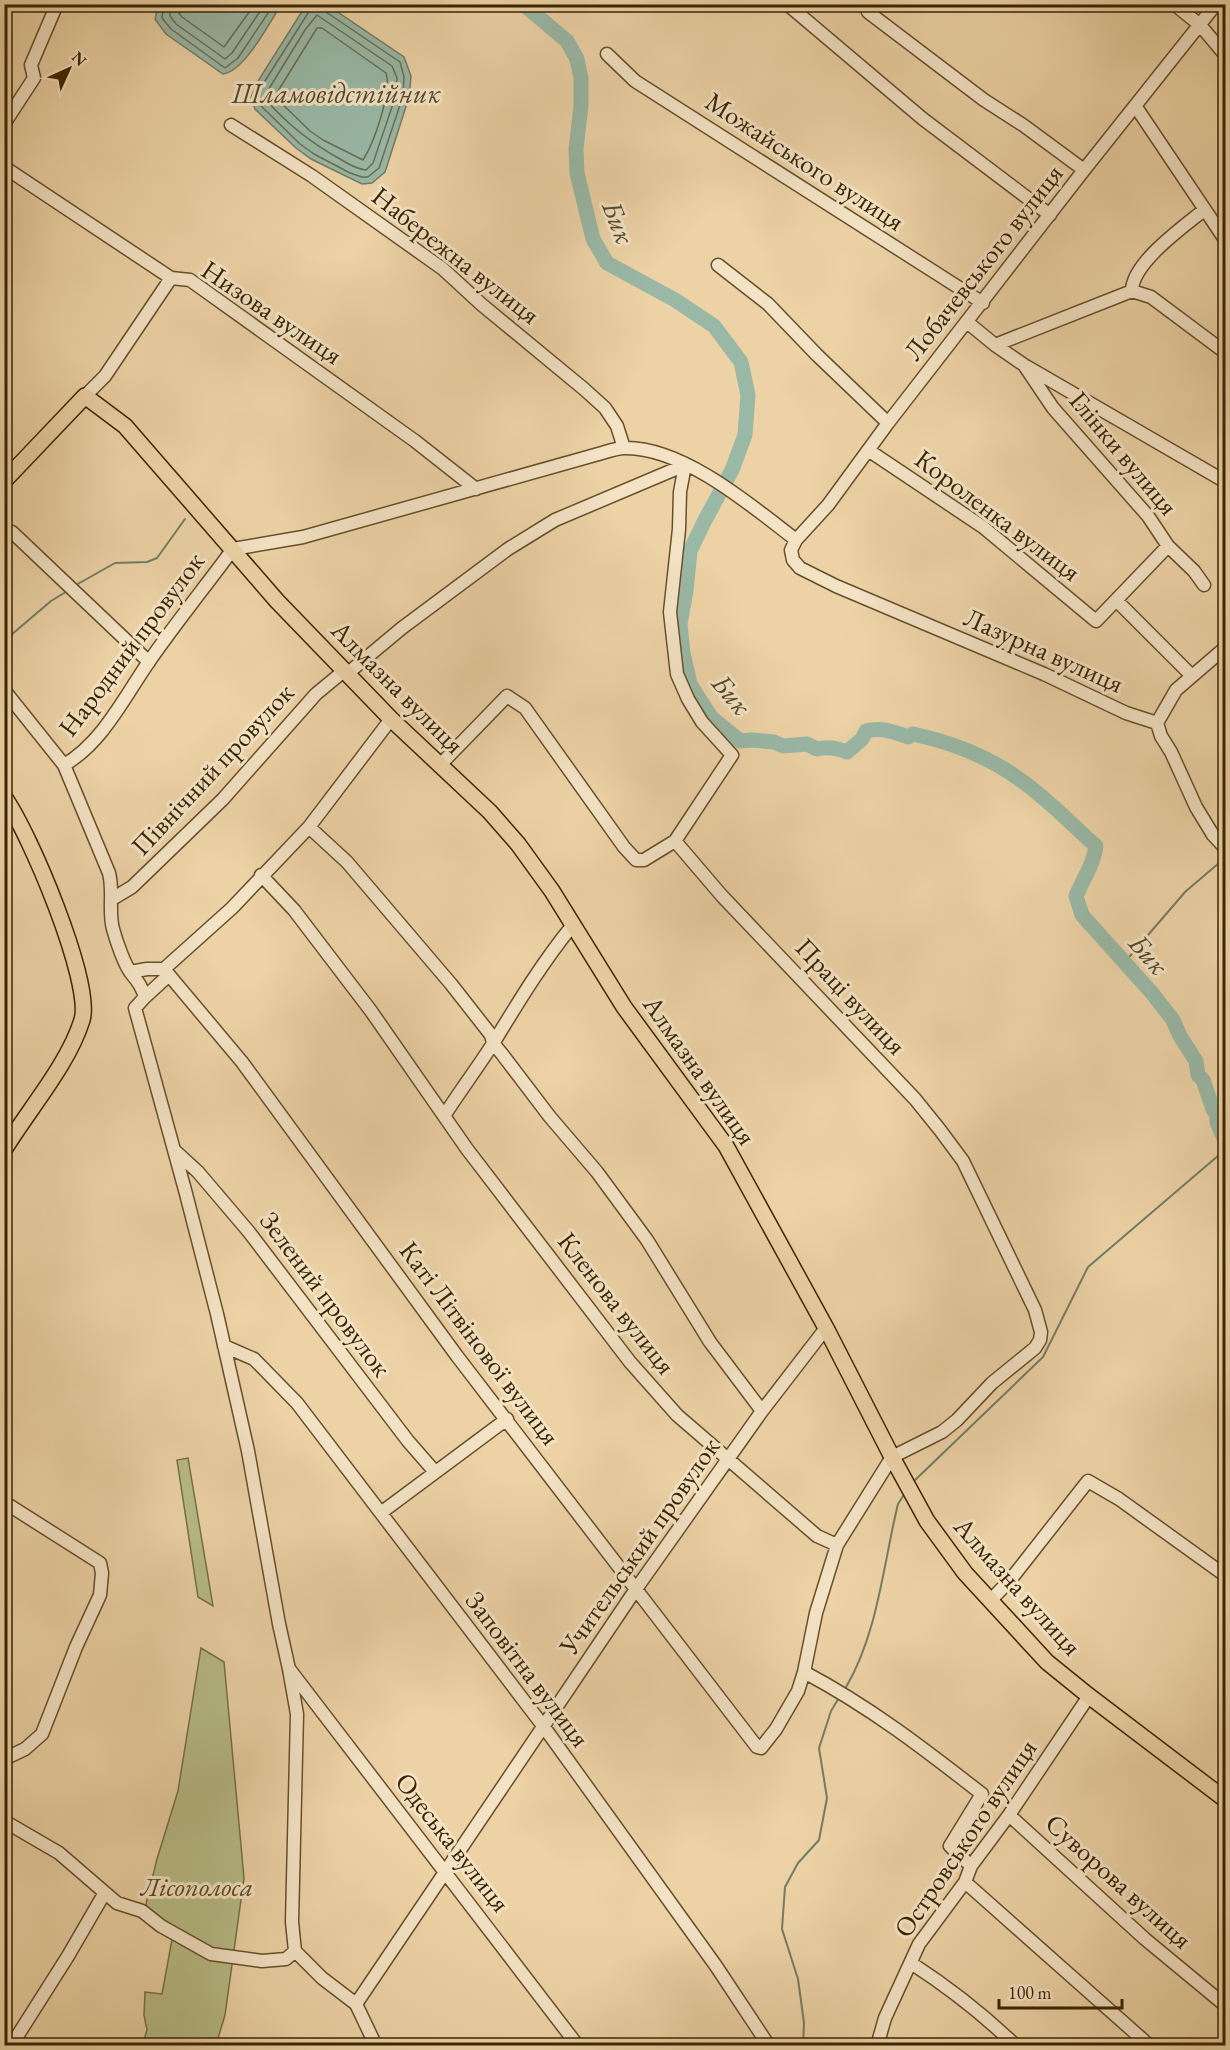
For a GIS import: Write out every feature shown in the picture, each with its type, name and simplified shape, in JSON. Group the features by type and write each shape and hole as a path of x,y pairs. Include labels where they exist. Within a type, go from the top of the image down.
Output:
{"main road":[{"path":"4,481 85,396"},
{"name":"Алмазна вулиця","path":"85,396 125,426 277,601 391,719 490,812 518,844 552,891 624,1007 726,1146 826,1328 927,1521 965,1573 1047,1662 1226,1800"},
{"path":"4,797 35,852 65,931 80,989 83,1017 72,1047 4,1150"}],"street":[{"path":"4,124 34,78 31,65 57,4"},
{"path":"787,4 923,119 1050,215"},
{"path":"869,4 868,12 984,100 1023,125 1084,170"},
{"path":"1174,4 1200,25 1226,56"},
{"name":"Лобачевського вулиця","path":"794,545 828,505 888,423 1216,4"},
{"name":"Можайського вулиця","path":"607,54 635,81 982,303"},
{"path":"1136,107 1226,241"},
{"name":"Набережна вулиця","path":"231,125 312,176 442,268 481,304 584,388 605,408 617,426 624,448"},
{"name":"Низова вулиця","path":"4,167 171,278 190,280 416,441 476,489"},
{"path":"1132,291 1132,283 1137,272 1171,236 1204,210"},
{"path":"718,265 768,304 888,423"},
{"path":"85,396 105,376 171,278"},
{"path":"995,345 1132,291 1151,297 1226,353"},
{"path":"967,322 1024,365 1226,482"},
{"name":"Глінки вулиця","path":"1024,365 1053,408 1148,516 1168,546 1096,621"},
{"path":"233,549 303,537 624,448"},
{"name":"Лазурна вулиця","path":"624,448 672,458 710,477 740,496 794,545 792,560 800,568 836,586 1044,674 1126,713 1157,723"},
{"name":"Короленка вулиця","path":"868,450 983,527 1096,621"},
{"path":"440,766 507,696 525,708 624,847 636,860 644,860 675,841 732,755 702,722 676,674 670,612 679,529 680,492 685,465"},
{"name":"Північний провулок","path":"112,898 132,888 223,800 316,694 402,628 508,549 555,520 685,465"},
{"path":"4,533 12,532 149,662"},
{"path":"1168,546 1194,571 1204,585"},
{"name":"Народний провулок","path":"64,765 79,756 114,715 149,662 233,549"},
{"path":"1117,601 1192,676"},
{"path":"1226,647 1176,690 1157,723 1161,736 1171,752 1196,807 1226,849"},
{"path":"4,690 64,765 109,873 113,888 112,928 130,972 140,982 145,997"},
{"path":"376,2046 356,2004 322,1978 295,1951 292,1922 297,1714 248,1451 224,1346 135,1008 166,972 232,908 309,827 391,719"},
{"path":"309,827 347,862 451,984 491,1035 493,1043 550,1117 597,1172 647,1240 710,1342 762,1411"},
{"name":"Праці вулиця","path":"675,841 722,896 915,1099 940,1130 963,1161 1035,1310 1041,1332 1040,1340 1035,1348 992,1383 957,1420 942,1432 892,1457"},
{"name":"Кленова вулиця","path":"261,875 294,910 371,1011 444,1116 630,1362 677,1415 817,1536 837,1545"},
{"path":"444,1116 493,1043 517,1001 546,959 573,926"},
{"path":"130,972 147,969 166,972"},
{"name":"Каті Літвінової вулиця","path":"166,972 242,1062 457,1356 757,1747 761,1748 785,1715 798,1691 804,1672"},
{"name":"Зелений провулок","path":"173,1149 198,1172 242,1223 435,1472"},
{"name":"Учительський провулок","path":"356,2004 636,1589 762,1411 826,1328"},
{"name":"Заповітна вулиця","path":"224,1346 254,1359 297,1404 382,1512 446,1600 544,1727 728,1983 769,2046"},
{"path":"382,1512 507,1419"},
{"path":"892,1457 837,1545 816,1613 804,1672 856,1701 896,1728 982,1794 950,1846 971,1866"},
{"path":"990,1601 1011,1579 1088,1480 1119,1499 1226,1576"},
{"path":"4,1502 100,1563 102,1573 100,1595 76,1647 42,1734 25,1749 4,1759"},
{"name":"Одеська вулиця","path":"289,1669 578,2046"},
{"name":"Островського вулиця","path":"877,2046 885,2018 919,1944 964,1882 971,1866 1009,1815 1089,1696"},
{"name":"Суворова вулиця","path":"1009,1815 1146,1939 1226,2006"},
{"path":"4,1821 59,1853 117,1903 142,1911 161,1926 211,1954 262,1961 286,1959 295,1951"},
{"path":"964,1882 1150,2046"},
{"path":"11,2046 68,1956 104,1893"},
{"path":"911,1963 996,2026 1016,2046"}],"green space":[{"path":"188,1458 213,1606 198,1597 177,1460"},
{"name":"Лісополоса","path":"201,1648 224,1662 244,1878 225,2015 216,2045 142,2046 147,2030 144,2015 145,1992 162,1994 173,1934 149,1912 146,1904 178,1791"}],"water":[{"name":"Шламовідстійник","path":"158,4 281,5 248,56 231,71 223,74 166,34 155,19"},
{"name":"Шламовідстійник","path":"306,5 324,5 333,9 404,57 411,76 409,97 385,172 372,183 362,184 311,159 255,109 251,97 258,81"}],"waterway":[{"name":"Бик","path":"523,4 567,41 577,59 581,78 581,106 576,149 577,173 593,239 607,263 675,300 714,326 741,362 748,395 745,435 732,470 690,551 680,624 683,653 690,684 711,717 740,741 774,742 783,746 807,744 817,749 832,748 847,752 862,739 866,731 882,730 908,737 913,734 941,741 982,757 1007,771 1039,794 1096,846 1091,865 1076,896 1082,915 1152,993 1173,1020 1196,1061 1198,1075 1203,1080 1226,1143"},
{"path":"76,585 115,563 147,562 157,558 185,519"},
{"path":"4,641 51,601 69,590"},
{"path":"1124,963 1185,892 1226,857"},
{"path":"912,1483 1043,1357 1088,1267 1226,1149"},
{"path":"845,1689 865,1645 878,1599 898,1504 905,1493"},
{"path":"803,2046 804,2023 798,1979 782,1929 785,1887 798,1863 819,1840 827,1798 819,1748 831,1711 840,1696"}]}
